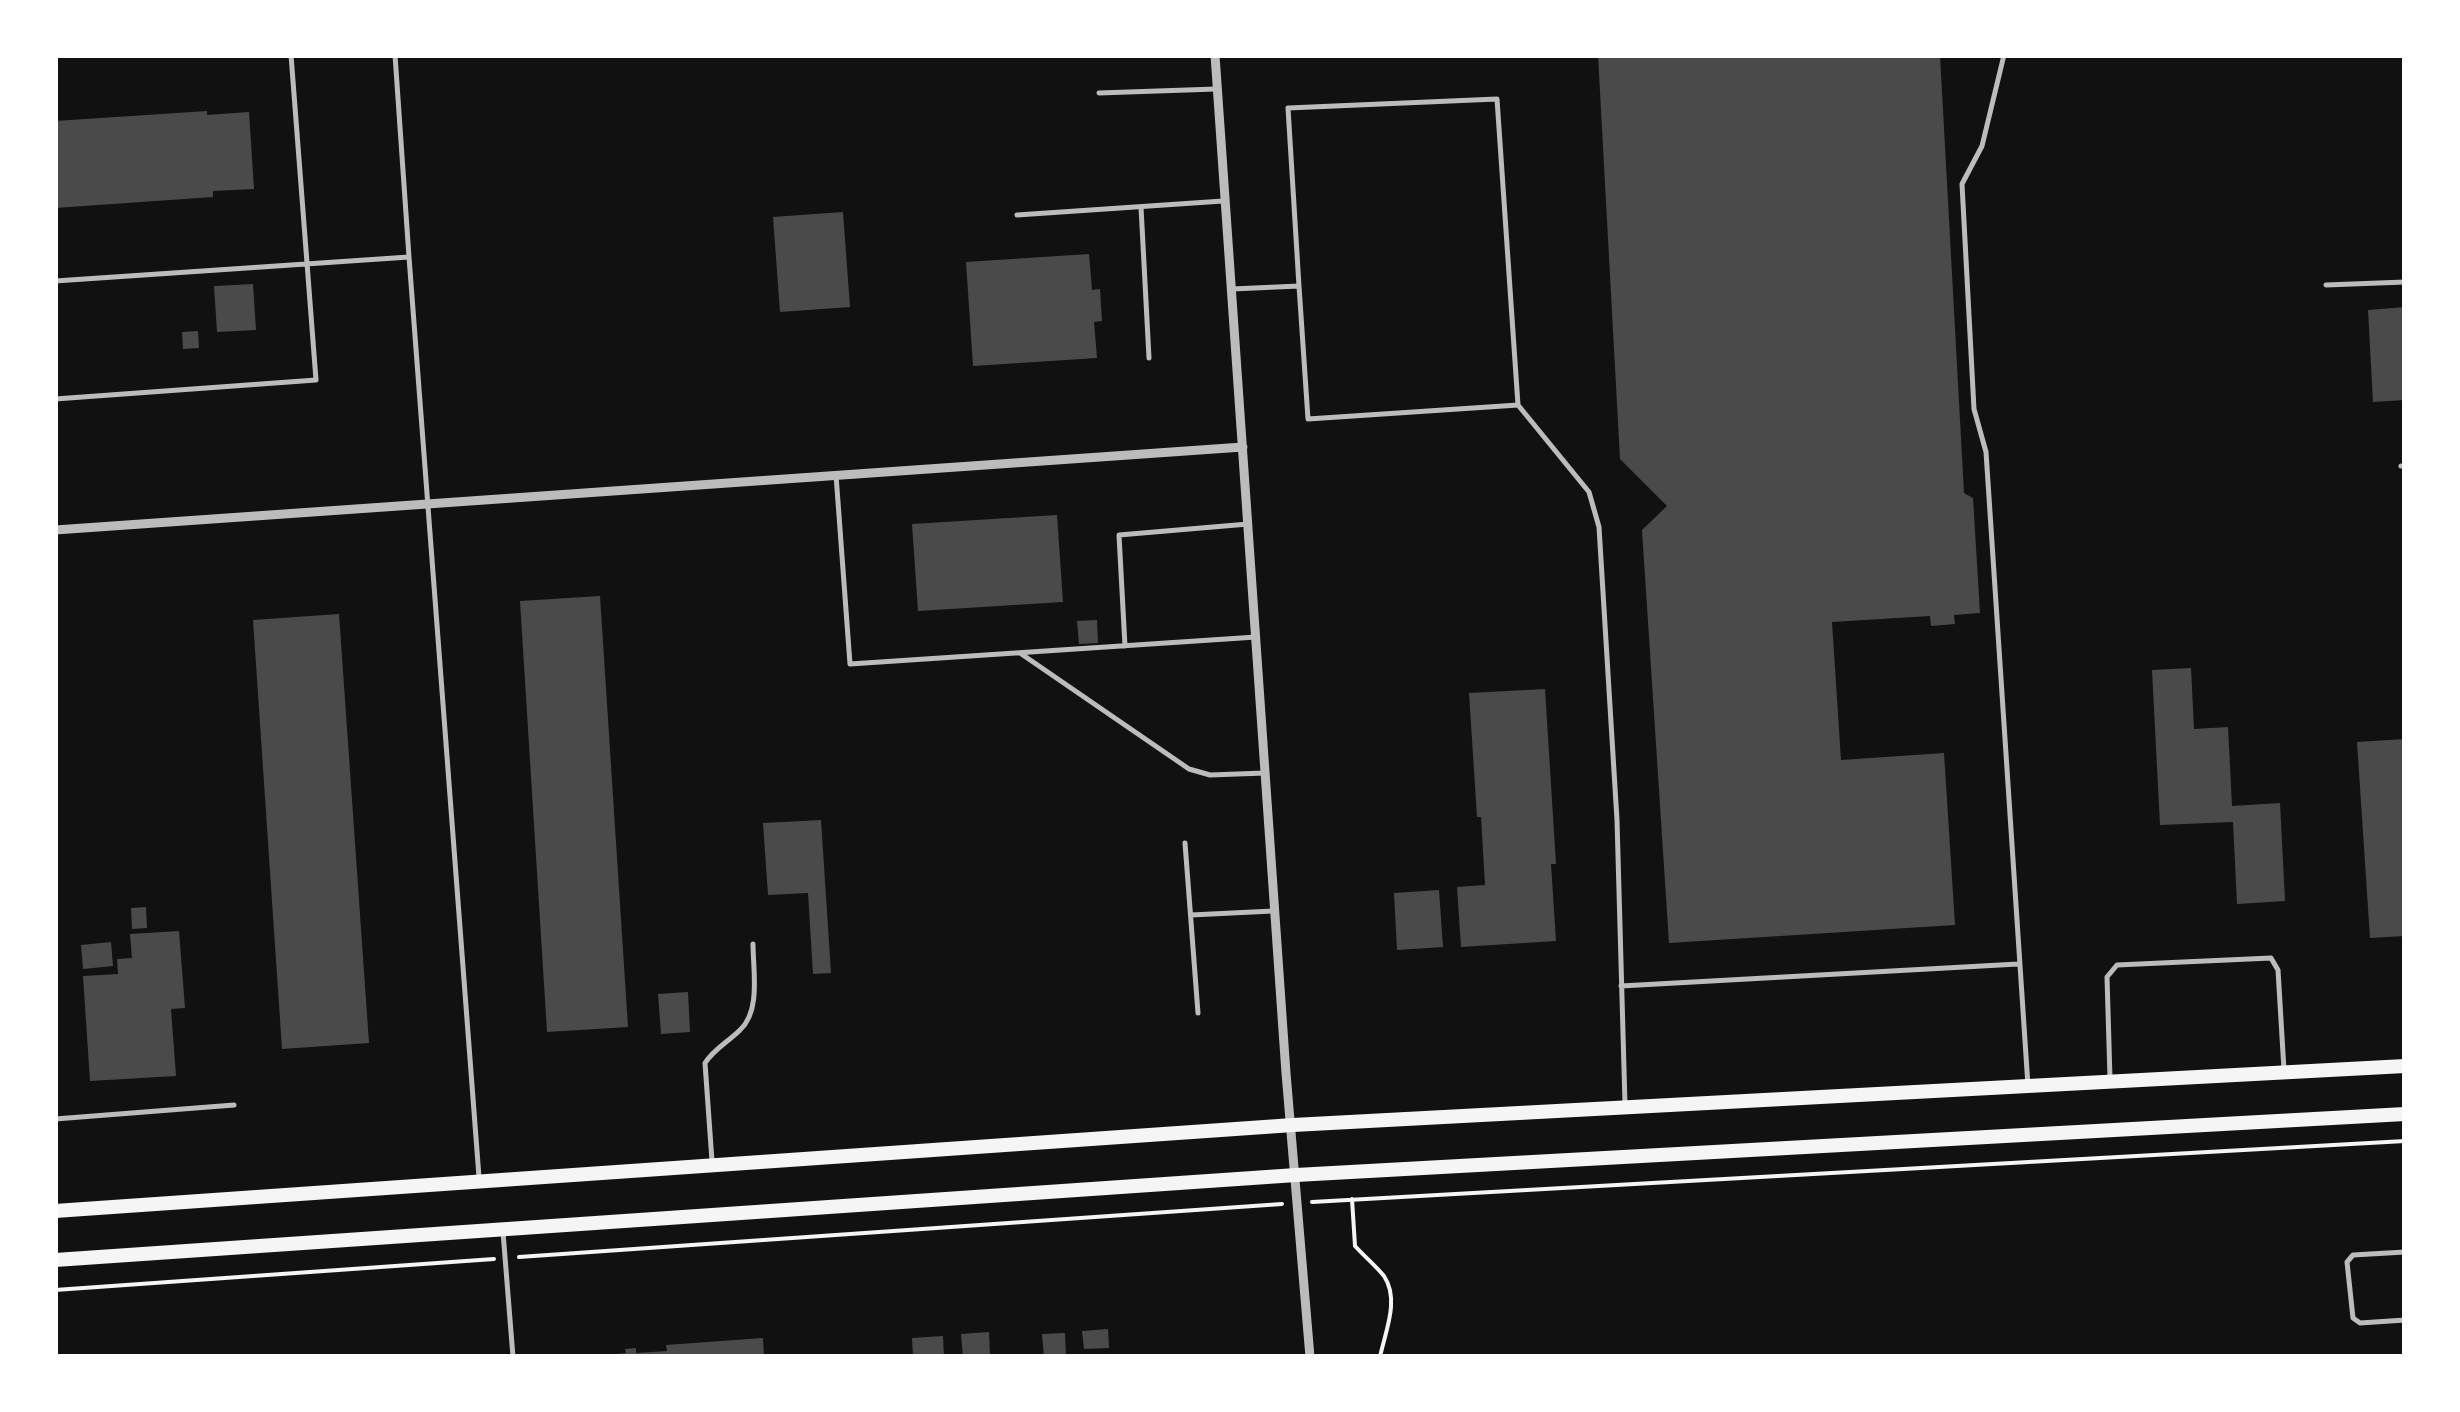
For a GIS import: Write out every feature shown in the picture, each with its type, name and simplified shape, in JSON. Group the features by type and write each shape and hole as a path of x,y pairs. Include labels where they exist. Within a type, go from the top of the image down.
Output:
{"main road":[{"path":"55,1211 1293,1125 2405,1066"},
{"path":"55,1260 1296,1175 2405,1114"}],"street":[{"path":"1215,55 1310,1357"},
{"path":"55,530 1243,447"}],"lane":[{"path":"55,399 316,380 292,55"},
{"path":"395,55 479,1180"},
{"path":"2004,55 1982,146 1962,184 1974,409 1986,452 2028,1086"},
{"path":"1099,93 1218,88"},
{"path":"1518,405 1308,418 1288,108 1497,99 1518,405 1590,492 1599,527 1617,820 1625,1108"},
{"path":"1017,215 1226,201"},
{"path":"1141,207 1150,358"},
{"path":"55,280 410,256"},
{"path":"2326,285 2405,282"},
{"path":"1232,289 1298,286"},
{"path":"836,476 850,664 1256,638"},
{"path":"1125,646 1119,535 1248,524"},
{"path":"1020,652 1188,769 1210,775 1266,772"},
{"path":"1185,843 1198,1013"},
{"path":"1191,915 1275,911"},
{"path":"712,1164 705,1064 712,1053 741,1030 752,1010 753,944"},
{"path":"2110,1082 2108,977 2117,965 2271,958 2278,970 2284,1072"},
{"path":"1620,986 2018,964"},
{"path":"55,1119 234,1105"},
{"path":"502,1229 513,1357"},
{"path":"2405,1252 2353,1255 2347,1262 2354,1318 2360,1322 2405,1320"}],"path":[{"path":"55,1290 1298,1202 2405,1142"},
{"path":"1352,1199 1355,1246 1384,1276 1389,1289 1390,1321 1380,1357"}],"building":[{"path":"1598,55 1940,55 1964,493 1973,498 1980,613 1954,615 1955,624 1931,626 1930,616 1832,622 1841,760 1944,753 1955,925 1669,943 1642,530 1667,506 1620,459"},
{"path":"207,111 207,115 249,112 254,189 213,191 213,197 55,208 55,121"},
{"path":"843,212 850,307 780,312 773,217"},
{"path":"1089,254 1092,290 1100,289 1102,321 1094,322 1097,358 973,366 966,262"},
{"path":"253,284 256,330 217,332 214,286"},
{"path":"2405,307 2405,400 2373,402 2368,310"},
{"path":"198,331 199,348 183,349 182,332"},
{"path":"1057,515 1063,602 918,611 912,524"},
{"path":"600,596 628,1027 547,1032 520,601"},
{"path":"339,614 369,1043 282,1049 253,620"},
{"path":"1097,620 1098,643 1079,644 1077,621"},
{"path":"2191,668 2194,729 2228,727 2232,806 2280,803 2285,901 2237,904 2233,822 2160,825 2152,670"},
{"path":"1545,689 1556,864 1551,864 1556,941 1461,947 1457,887 1485,885 1469,693"},
{"path":"2405,739 2405,936 2370,938 2357,742"},
{"path":"821,820 831,973 813,974 808,893 768,895 763,823"},
{"path":"1439,890 1443,947 1397,950 1394,893"},
{"path":"146,907 147,928 132,929 131,908"},
{"path":"179,931 185,1008 171,1009 176,1076 90,1081 83,976 118,974 117,959 132,958 130,934"},
{"path":"111,942 113,966 83,969 81,945"},
{"path":"688,992 690,1032 661,1034 658,994"},
{"path":"1108,1329 1109,1348 1084,1349 1082,1331"},
{"path":"989,1332 990,1357 963,1357 961,1334"},
{"path":"1065,1333 1066,1356 1044,1357 1042,1334"},
{"path":"943,1336 944,1357 913,1357 912,1338"},
{"path":"763,1338 764,1357 616,1357 626,1353 625,1349 636,1348 636,1353 667,1351 666,1345"}]}
